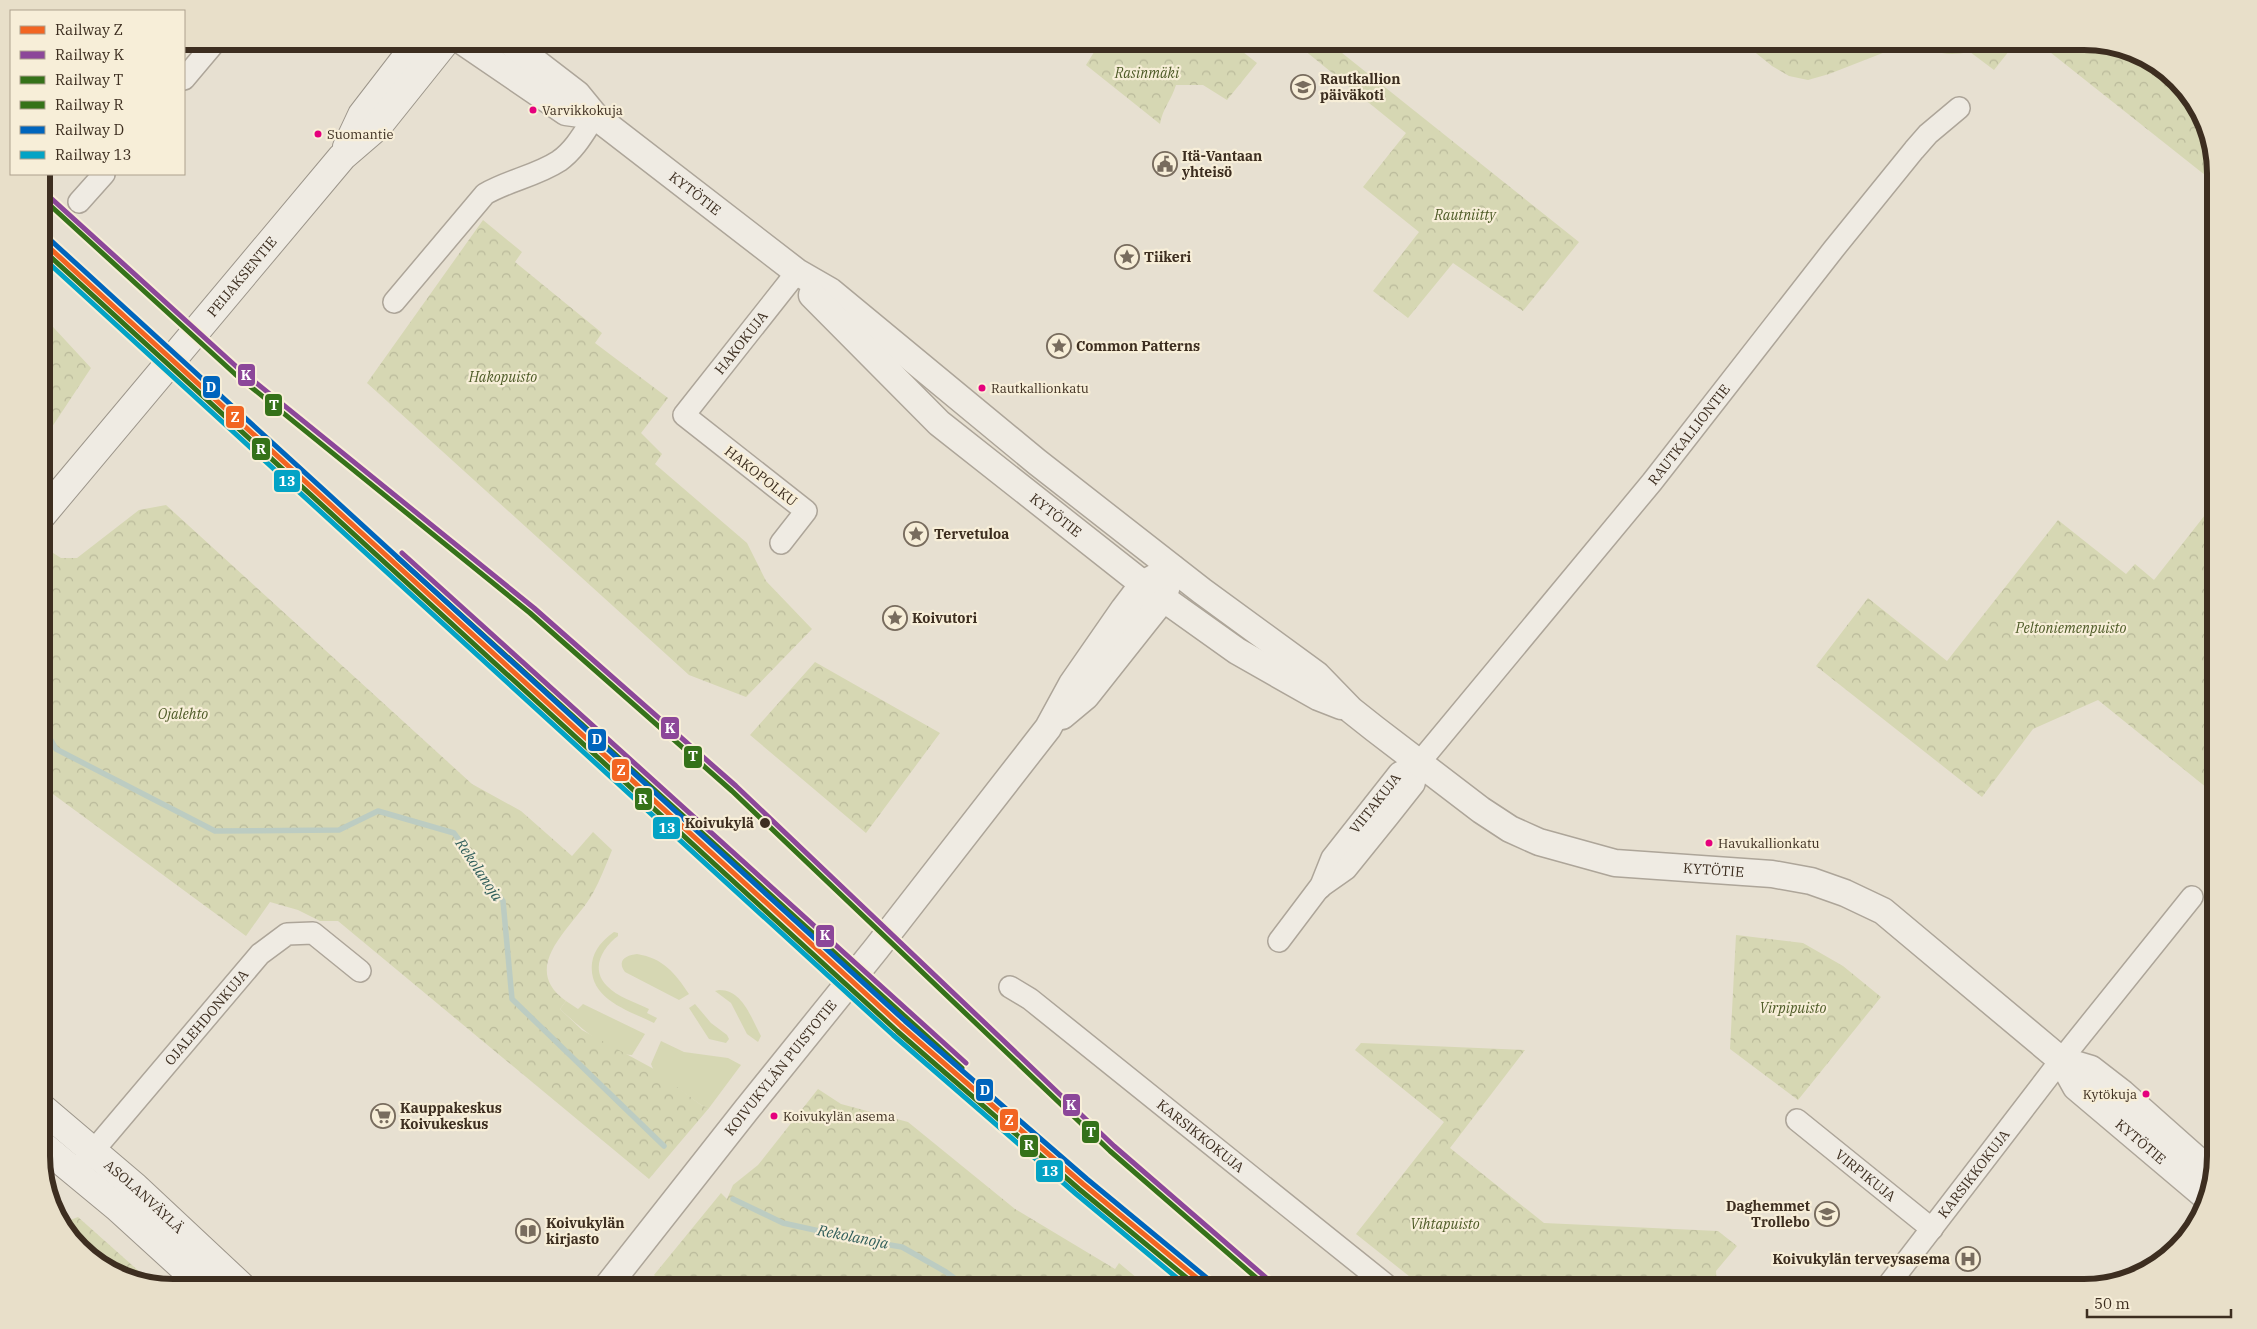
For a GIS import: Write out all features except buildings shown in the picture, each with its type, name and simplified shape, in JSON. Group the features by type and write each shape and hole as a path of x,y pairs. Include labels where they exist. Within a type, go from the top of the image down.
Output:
{"main road":[{"name":"PEIJAKSENTIE","path":"345,153 362,115 412,50"},
{"name":"PEIJAKSENTIE","path":"50,505 345,153 378,126 439,50"},
{"name":"ASOLANVÄYLÄ","path":"50,1115 233,1279"},
{"name":"ASOLANVÄYLÄ","path":"50,1152 131,1219 196,1279"}],"street":[{"path":"185,78 208,50"},
{"name":"KYTÖTIE","path":"475,50 566,112 595,116"},
{"name":"KYTÖTIE","path":"520,50 577,94 595,116 796,272 826,288 1037,462 1172,568 1317,675 1351,710 1481,810 1510,829 1538,842 1616,863 1772,874 1811,881 1845,893 1883,911 2061,1060 2076,1087 2201,1193"},
{"name":"RAUTKALLIONTIE","path":"1419,763 1652,482 1833,250 1914,150 1928,134 1959,108"},
{"path":"394,302 485,194 499,186 523,179 560,160 577,144 595,116"},
{"path":"80,202 103,175"},
{"name":"KYTÖTIE","path":"796,272 813,296 939,423 1153,592 1237,651 1318,697 1351,710"},
{"name":"HAKOKUJA","path":"684,415 796,272"},
{"name":"HAKOPOLKU","path":"684,415 806,511 780,543"},
{"name":"KOIVUKYLÄN PUISTOTIE","path":"613,1279 746,1109 876,949 1048,728 1072,684 1172,568"},
{"name":"VIITAKUJA","path":"1279,941 1320,888 1332,858 1399,773 1419,763"},
{"path":"2061,1060 2192,897"},
{"name":"OJALEHDONKUJA","path":"75,1172 260,954 287,934 313,933 360,971"},
{"name":"KARSIKKOKUJA","path":"1010,987 1030,999 1379,1279"},
{"name":"KYTÖTIE","path":"2061,1060 2091,1069 2122,1092 2206,1167"},
{"name":"KARSIKKOKUJA","path":"1893,1279 2061,1060"},
{"name":"VIRPIKUJA","path":"1797,1120 1932,1229"}],"green space":[{"name":"Rasinmäki","path":"1095,50 1240,50 1257,63 1227,100 1203,85 1176,85 1160,124 1086,65"},
{"name":"Rautniitty","path":"1304,50 1338,50 1579,242 1523,311 1453,263 1408,318 1373,291 1419,232 1363,187 1406,133"},
{"path":"1752,50 1890,50 1829,74 1808,80 1789,76 1772,66"},
{"path":"1931,50 2010,50 1994,70 1970,52 1939,53"},
{"path":"2047,50 2084,50 2116,54 2146,66 2159,75 2182,98 2191,111 2205,149 2207,177"},
{"name":"Hakopuisto","path":"483,220 522,252 515,262 602,333 595,343 668,398 641,433 662,454 655,464 747,543 766,581 812,629 746,697 689,675 367,383"},
{"path":"50,324 91,368 50,430"},
{"name":"Ojalehto","path":"166,505 472,784 521,811 572,856 593,832 612,850 593,893 554,946 548,960 547,974 552,988 566,1001 560,1009 582,1030 652,1068 701,1105 709,1108 649,1179 338,921 320,921 298,910 270,902 246,936 50,792 50,551 61,558 77,558 139,510"},
{"name":"Peltoniemenpuisto","path":"2207,512 2207,788 2098,700 2033,729 1982,797 1816,666 1868,598 1947,661 2058,520 2126,574 2135,564 2154,580"},
{"path":"815,662 940,733 866,833 750,735"},
{"path":"614,932 618,933 618,936 607,946 603,953 600,959 599,973 607,986 616,993 649,1009 647,1013 657,1018 654,1023 612,1002 596,986 592,975 593,958 600,945"},
{"name":"Virpipuisto","path":"1736,935 1803,943 1843,966 1881,997 1798,1100 1730,1049"},
{"path":"637,954 654,959 668,968 679,979 689,994 679,1000 625,972 622,961 626,957"},
{"path":"715,991 727,991 734,995 745,1006 761,1036 758,1042 747,1034 731,1003"},
{"path":"566,1001 578,1009 583,1004 645,1034 632,1055 623,1054 594,1037 560,1009"},
{"path":"695,1004 711,1023 727,1035 729,1039 726,1043 709,1039 689,1008"},
{"path":"661,1041 684,1052 728,1058 741,1065 709,1108 701,1105 654,1071 651,1064"},
{"name":"Vihtapuisto","path":"1361,1043 1525,1050 1450,1148 1544,1223 1718,1231 1737,1246 1716,1271 1716,1279 1413,1279 1356,1234 1444,1122 1355,1050"},
{"path":"818,1089 841,1104 908,1122 1015,1209 1115,1269 1119,1263 1138,1279 658,1279 654,1275 721,1193 727,1199 733,1185 758,1165"},
{"path":"78,1217 144,1276 111,1263 98,1254 75,1231 68,1221"}],"waterway":[{"name":"Rekolanoja","path":"50,738 56,749 215,831 339,830 378,811 454,833 503,901 512,999 664,1146"},
{"name":"Rekolanoja","path":"733,1199 783,1223 902,1247 956,1279"}],"rail line":[{"name":"K","path":"50,197 239,369 534,608 736,786 1114,1146 1268,1279"},
{"name":"T","path":"50,205 235,374 530,613 732,791 1110,1151 1258,1279"},
{"name":"D","path":"50,240 905,1021 1087,1179 1208,1279"},
{"name":"Z","path":"50,248 901,1026 1083,1184 1198,1279"},
{"name":"R","path":"50,256 897,1031 1079,1189 1188,1279"},
{"name":"13","path":"50,264 893,1035 1075,1193 1178,1279"},
{"name":"K","path":"402,553 966,1063"},
{"name":"T","path":"398,558 962,1068"}],"place":[{"name":"Rautkallion päiväkoti","path":"1303,87"},
{"name":"Varvikkokuja","path":"533,110"},
{"name":"Suomantie","path":"318,134"},
{"name":"Itä-Vantaan yhteisö","path":"1165,164"},
{"name":"Tiikeri","path":"1127,257"},
{"name":"Common Patterns","path":"1059,346"},
{"name":"Rautkallionkatu","path":"982,388"},
{"name":"Tervetuloa","path":"916,534"},
{"name":"Koivutori","path":"895,618"},
{"name":"Koivukylä","path":"765,823"},
{"name":"Havukallionkatu","path":"1709,843"},
{"name":"Kytökuja","path":"2146,1094"},
{"name":"Kauppakeskus Koivukeskus","path":"383,1116"},
{"name":"Koivukylän asema","path":"774,1116"},
{"name":"Daghemmet Trollebo","path":"1827,1214"},
{"name":"Koivukylän kirjasto","path":"528,1231"},
{"name":"Koivukylän terveysasema","path":"1968,1259"}]}
